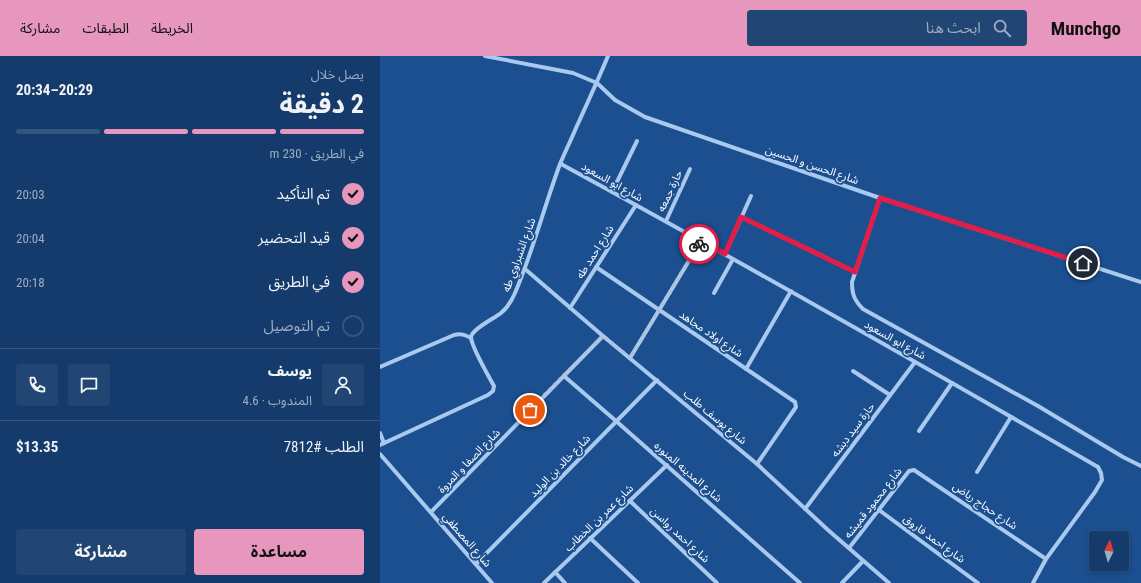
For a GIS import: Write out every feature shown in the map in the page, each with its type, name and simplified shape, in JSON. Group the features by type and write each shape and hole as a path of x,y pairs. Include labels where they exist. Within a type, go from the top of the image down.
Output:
{"street":[{"name":"شارع الحسن و الحسين","path":"485,56 573,73 597,83 616,100 645,117 880,198 1141,282"},
{"name":"شارع الشبراوي طه","path":"471,338 472,334 476,330 501,313 514,296 525,269 560,164 608,56"},
{"path":"612,192 637,142"},
{"name":"شارع ابو السعود","path":"560,164 733,258 1098,468 1101,473 1102,480 1095,492 1046,559 1033,583"},
{"name":"حارة جمعه","path":"666,221 690,169"},
{"path":"725,254 751,196"},
{"path":"880,198 852,282 852,292 856,302 863,309 1038,406 1123,457 1141,466"},
{"name":"شارع احمد طه","path":"570,308 636,205"},
{"path":"741,217 855,272"},
{"path":"630,358 701,240"},
{"path":"714,293 733,258"},
{"name":"شارع اولاد مجاهد","path":"596,267 794,401 796,407 756,464"},
{"name":"شارع يوسف طلب","path":"525,269 756,464 889,583"},
{"path":"746,369 790,291"},
{"path":"380,367 454,335 461,334 471,338 479,358 494,386 493,391 488,395 382,444 380,433"},
{"name":"شارع الصفا و المروة","path":"431,512 603,336"},
{"name":"حارة سيد دبشه","path":"805,509 915,362"},
{"path":"853,371 890,395"},
{"name":"شارع المدينه المنوره","path":"564,376 800,583"},
{"name":"شارع خالد بن الوليد","path":"476,564 656,380"},
{"path":"919,431 952,383"},
{"path":"977,472 1011,417"},
{"name":"شارع المصطفي","path":"380,454 492,583"},
{"name":"شارع عمر بن الخطاب","path":"544,583 666,466"},
{"name":"شارع حجاج رياض","path":"912,470 917,471 1046,559"},
{"name":"شارع محمود قميشه","path":"849,548 909,471 912,470"},
{"name":"شارع احمد رواسن","path":"630,501 717,583"},
{"name":"شارع احمد فاروق","path":"878,510 978,583"},
{"path":"590,538 638,583"},
{"path":"842,583 863,561"},
{"path":"555,572 565,583"}],"way so far":[{"path":"530,410 603,336 630,358 699,244"}],"route":[{"path":"699,244 701,240 725,254 741,217 855,272 880,198 1083,263"}]}
